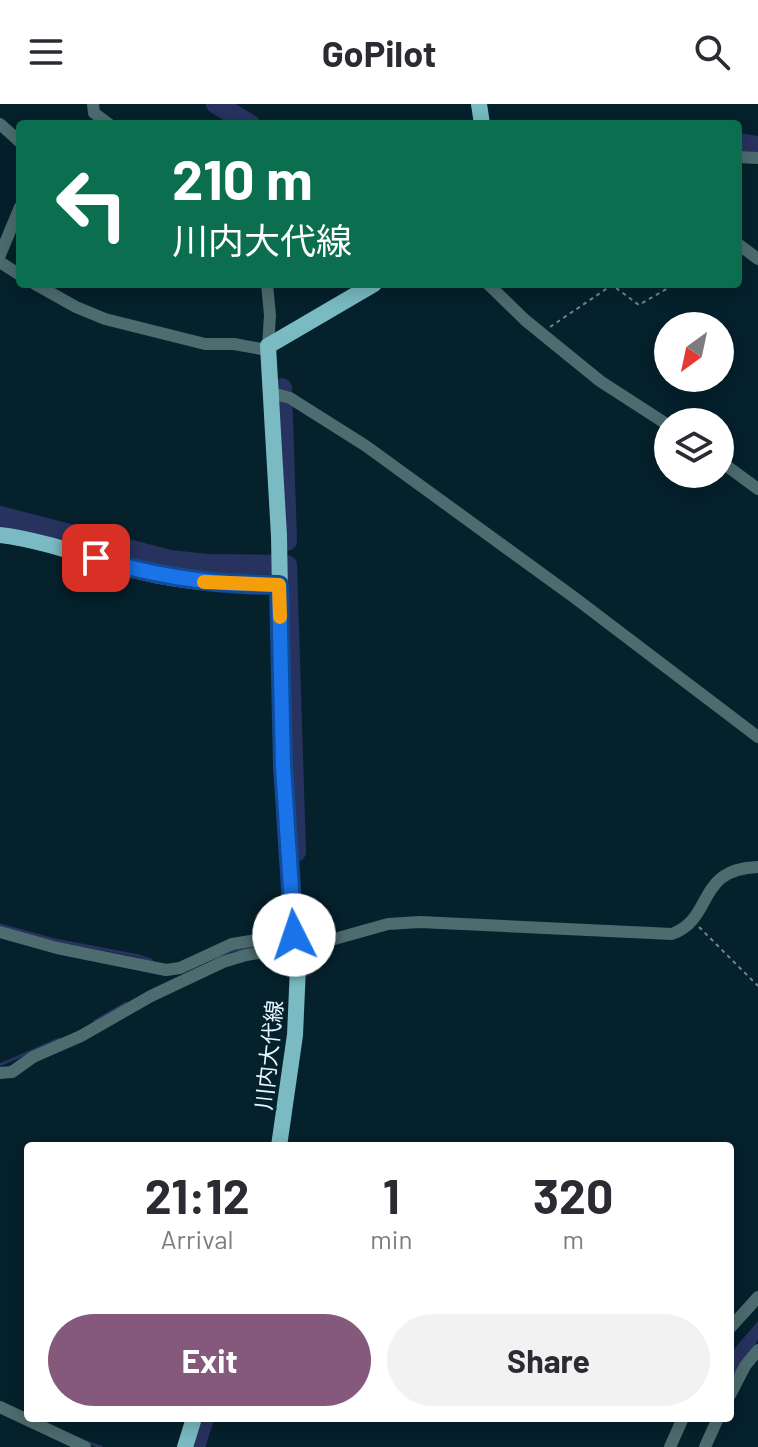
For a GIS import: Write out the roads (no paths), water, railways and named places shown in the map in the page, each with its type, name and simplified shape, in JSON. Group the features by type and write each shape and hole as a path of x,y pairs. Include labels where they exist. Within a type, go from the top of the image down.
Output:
{"main road":[{"path":"267,348 367,288"},
{"name":"川内大代線","path":"267,348 274,393 283,766 299,942 295,1035 280,1142"},
{"path":"0,535 73,551 140,572 236,585 279,585"},
{"path":"185,1447 193,1422"}],"street":[{"path":"0,124 16,138"},
{"path":"0,255 16,217"},
{"path":"42,288 105,319 205,344 267,348 270,315 267,288"},
{"path":"492,288 600,381 654,416"},
{"path":"274,393 290,398 366,446 575,598 758,737"},
{"path":"734,471 758,489"},
{"path":"0,1073 12,1072 33,1057 81,1036 151,996 223,962 299,942 403,922 660,935 683,930 721,876 758,867"},
{"path":"0,932 166,970 180,968 232,944 299,942"},
{"path":"734,1324 758,1297"},
{"path":"734,1387 758,1350"},
{"path":"0,1407 24,1418"},
{"path":"32,1422 85,1447"},
{"path":"670,1447 681,1422"},
{"path":"705,1447 716,1422"}],"water":[{"path":"758,1321 758,1340 734,1378 734,1349"}],"waterway":[{"path":"216,104 243,120"},
{"path":"742,144 758,146"},
{"path":"282,388 287,541"},
{"path":"0,516 170,560 207,564 287,565 296,852"},
{"path":"300,903 305,967"},
{"path":"0,925 55,940 139,956 153,963"},
{"path":"215,959 231,951 281,942"},
{"path":"95,1021 126,1003"},
{"path":"0,1065 59,1039"},
{"path":"195,1447 203,1422"},
{"path":"86,1442 101,1447"}]}
